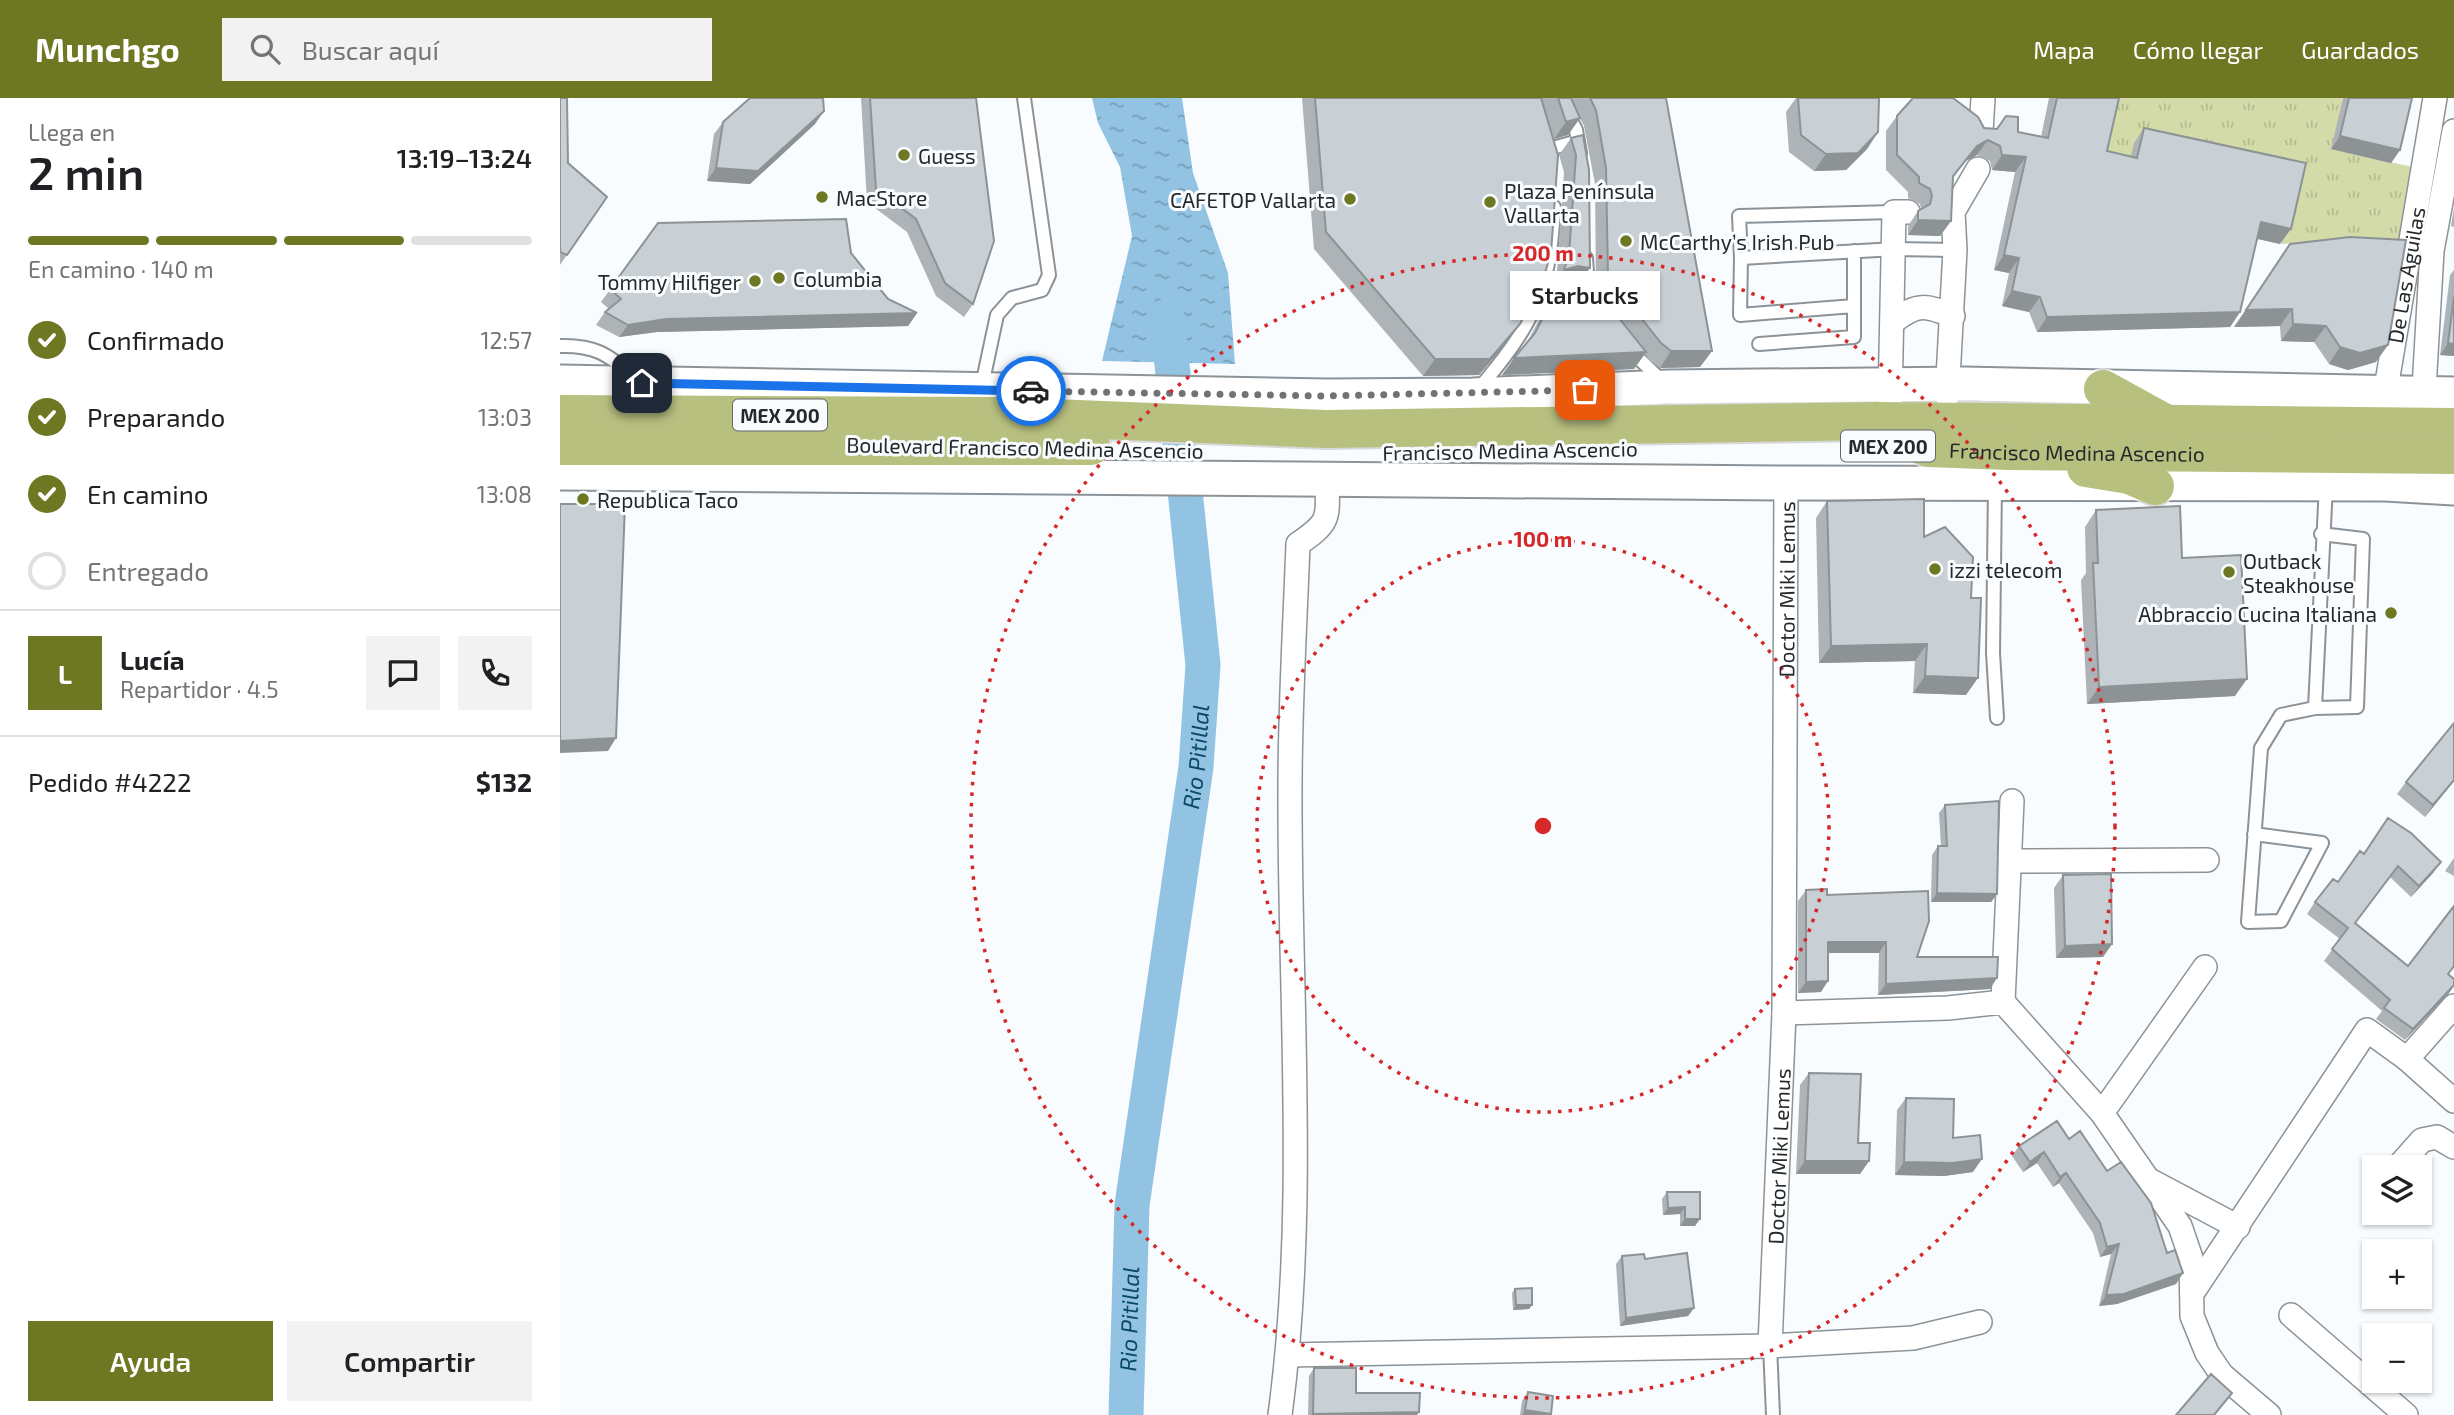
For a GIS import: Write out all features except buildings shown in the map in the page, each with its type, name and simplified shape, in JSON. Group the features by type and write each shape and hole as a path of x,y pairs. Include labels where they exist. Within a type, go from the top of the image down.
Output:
{"highway":[{"path":"2103,389 2164,423"},
{"name":"Boulevard Francisco Medina Ascencio","path":"560,414 997,423 1325,447"},
{"name":"Francisco Medina Ascencio","path":"1325,447 1890,417 1944,435 2002,468 2382,423"},
{"name":"Boulevard Francisco Medina Ascencio","path":"560,446 997,423"},
{"name":"Francisco Medina Ascencio","path":"1944,435 2164,423 2438,425"},
{"path":"2002,468 2129,475 2155,486"}],"main road":[{"path":"560,382 642,383 997,423 1786,483 2002,468"},
{"path":"1325,447 1473,395 1668,387 1890,417 1948,384 2103,389 2382,423 2438,425"},
{"path":"560,473 997,423"},
{"path":"2155,486 2326,484 2454,488"}],"street":[{"path":"1981,131 1983,98"},
{"name":"De Las Aguilas","path":"2438,425 2421,249 2441,101"},
{"name":"De Las Aguilas","path":"2382,423 2421,249 2454,131"},
{"path":"1944,435 1955,250 1947,212 1978,169"},
{"path":"1890,417 1895,249 1901,212"},
{"path":"1894,321 1911,308 1928,307 1952,316"},
{"path":"1280,1415 1288,1355 1296,1167 1290,786 1297,544 1323,527 1328,509 1325,447"},
{"name":"Doctor Miki Lemus","path":"1770,1346 1784,1013 1786,483"},
{"path":"2012,802 2003,1002 2102,1113 2180,1226 2191,1258 2192,1316 2207,1353 2222,1375 2269,1415"},
{"path":"2011,861 2207,860"},
{"path":"2102,1113 2204,967"},
{"path":"1784,1013 1948,1008 2003,1002"},
{"path":"2407,1059 2454,1006"},
{"path":"2193,1292 2367,1030 2407,1059 2454,1101"},
{"path":"2409,1155 2422,1140 2437,1137 2454,1147"},
{"path":"2148,1180 2238,1227"},
{"path":"2291,1315 2406,1415"},
{"path":"1288,1355 1770,1346 1913,1338 1980,1322"}],"lane":[{"path":"997,423 997,315 1012,298 1042,290 1049,275 1024,98"},
{"path":"1560,98 1578,141 1582,163"},
{"path":"1549,149 1578,141"},
{"path":"1473,395 1515,346 1538,303 1548,271 1554,199"},
{"path":"1854,306 1740,315 1739,216 1901,212"},
{"path":"1586,239 1586,299"},
{"path":"1741,258 1895,249 1955,250"},
{"path":"1759,344 1854,337 1854,251"},
{"path":"1538,303 1556,295"},
{"path":"1626,345 1643,366 1668,387"},
{"path":"560,346 586,346 613,359 642,383"},
{"path":"1997,718 1993,641 2002,468"},
{"path":"2315,708 2321,534 2326,484"},
{"path":"2254,834 2322,844 2281,921 2248,922 2254,834 2261,748 2281,715 2315,708 2357,707 2363,539 2321,534"},
{"path":"1770,1346 1773,1415"}],"green space":[{"path":"2112,98 2343,98 2332,149 2417,168 2402,252 2338,239 2281,244 2295,179 2129,164 2098,157"}],"water":[{"path":"1092,98 1182,98 1193,173 1228,273 1235,364 1102,361 1132,236 1120,167 1098,123"}],"waterway":[{"name":"Rio Pitillal","path":"1126,1415 1132,1205 1196,767 1203,665 1167,316"}],"way so far":[{"path":"1031,391 1327,396 1473,395 1585,390"}],"place":[{"name":"Guess","path":"904,155"},
{"name":"MacStore","path":"822,197"},
{"name":"CAFETOP Vallarta","path":"1350,199"},
{"name":"Plaza Península Vallarta","path":"1490,202"},
{"name":"McCarthy’s Irish Pub","path":"1626,241"},
{"name":"Columbia","path":"779,278"},
{"name":"Tommy Hilfiger","path":"755,281"},
{"name":"Starbucks","path":"1585,390"},
{"name":"Republica Taco","path":"583,499"},
{"name":"izzi telecom","path":"1935,569"},
{"name":"Outback Steakhouse","path":"2229,572"},
{"name":"Abbraccio Cucina Italiana","path":"2391,613"}],"route":[{"path":"642,383 1031,391"}]}
